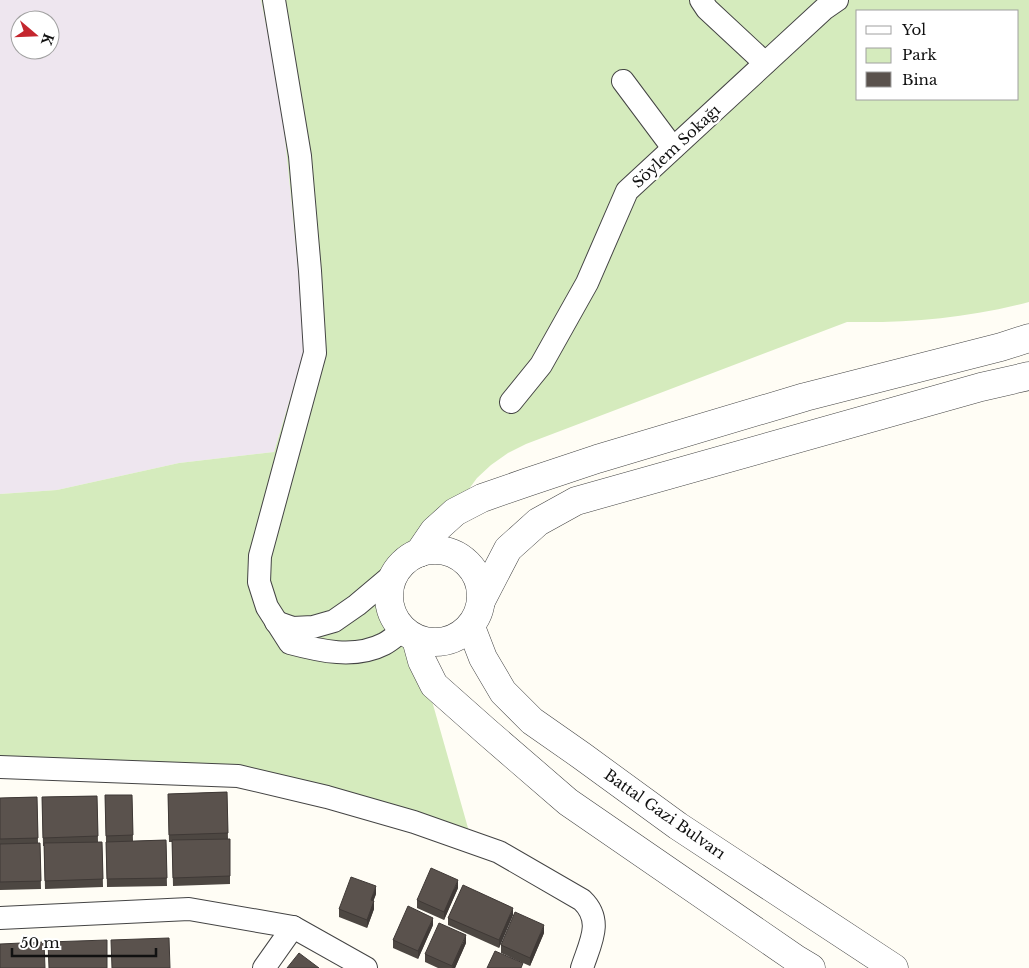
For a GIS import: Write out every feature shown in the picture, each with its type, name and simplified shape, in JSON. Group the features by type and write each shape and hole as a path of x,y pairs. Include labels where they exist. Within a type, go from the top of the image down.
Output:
{"street":[{"path":"274,0 300,156 315,353 260,556 259,582 267,607 290,642 320,650 358,653 409,635 430,643 445,642 459,636 471,627 478,614 482,599 508,549 538,522 576,501 972,390 1029,376"},
{"path":"702,0 706,9 765,64"},
{"name":"Söylem Sokağı","path":"511,402 541,365 578,300 627,192 824,8 837,0"},
{"path":"623,81 673,148"},
{"path":"419,553 434,531 455,512 482,498 607,456 805,397 1001,347 1029,338"},
{"path":"276,622 293,628 313,627 334,621 357,605 395,573 405,561 419,553 434,550 449,552 463,559 474,570 480,584 482,599"},
{"path":"395,573 390,587 389,603 394,618 409,635 434,685 568,802 810,968"},
{"name":"Battal Gazi Bulvarı","path":"471,627 483,658 503,692 532,721 678,826 894,968"},
{"path":"0,767 238,776 328,797 414,822 499,852 582,900 589,906 595,923 594,932 582,968"},
{"path":"0,918 189,909 293,927 366,968"},
{"path":"264,968 293,927"}],"shaded area":[{"path":"0,0 261,0 281,98 306,346 274,452 179,463 57,490 0,494"}],"green space":[{"path":"261,0 1029,0 1029,302 961,316 894,322 847,322 526,444 508,453 477,478 456,509 394,567 470,835 315,783 207,764 152,765 0,760 0,494 57,490 179,463 274,452 306,346 281,98"}],"building":[{"path":"227,792 228,833 169,835 168,794"},
{"path":"105,795 132,795 133,835 106,836"},
{"path":"97,796 98,836 43,838 42,797"},
{"path":"37,797 38,838 0,839 0,798"},
{"path":"230,839 230,876 173,878 172,840"},
{"path":"166,840 167,878 107,879 106,842"},
{"path":"102,842 103,879 45,881 44,843"},
{"path":"40,843 41,881 0,882 0,844"},
{"path":"431,868 458,880 444,912 417,900"},
{"path":"351,877 376,886 371,900 374,901 367,920 339,909"},
{"path":"463,885 513,908 499,940 448,918"},
{"path":"408,906 433,918 418,951 393,940"},
{"path":"515,912 544,925 530,958 501,945"},
{"path":"439,923 466,935 452,966 425,954"},
{"path":"169,938 170,968 112,968 111,940"},
{"path":"107,940 107,968 49,968 48,942"},
{"path":"44,942 45,968 0,968 0,944"},
{"path":"495,951 523,963 521,968 487,968"},
{"path":"299,953 319,968 287,968"}]}
